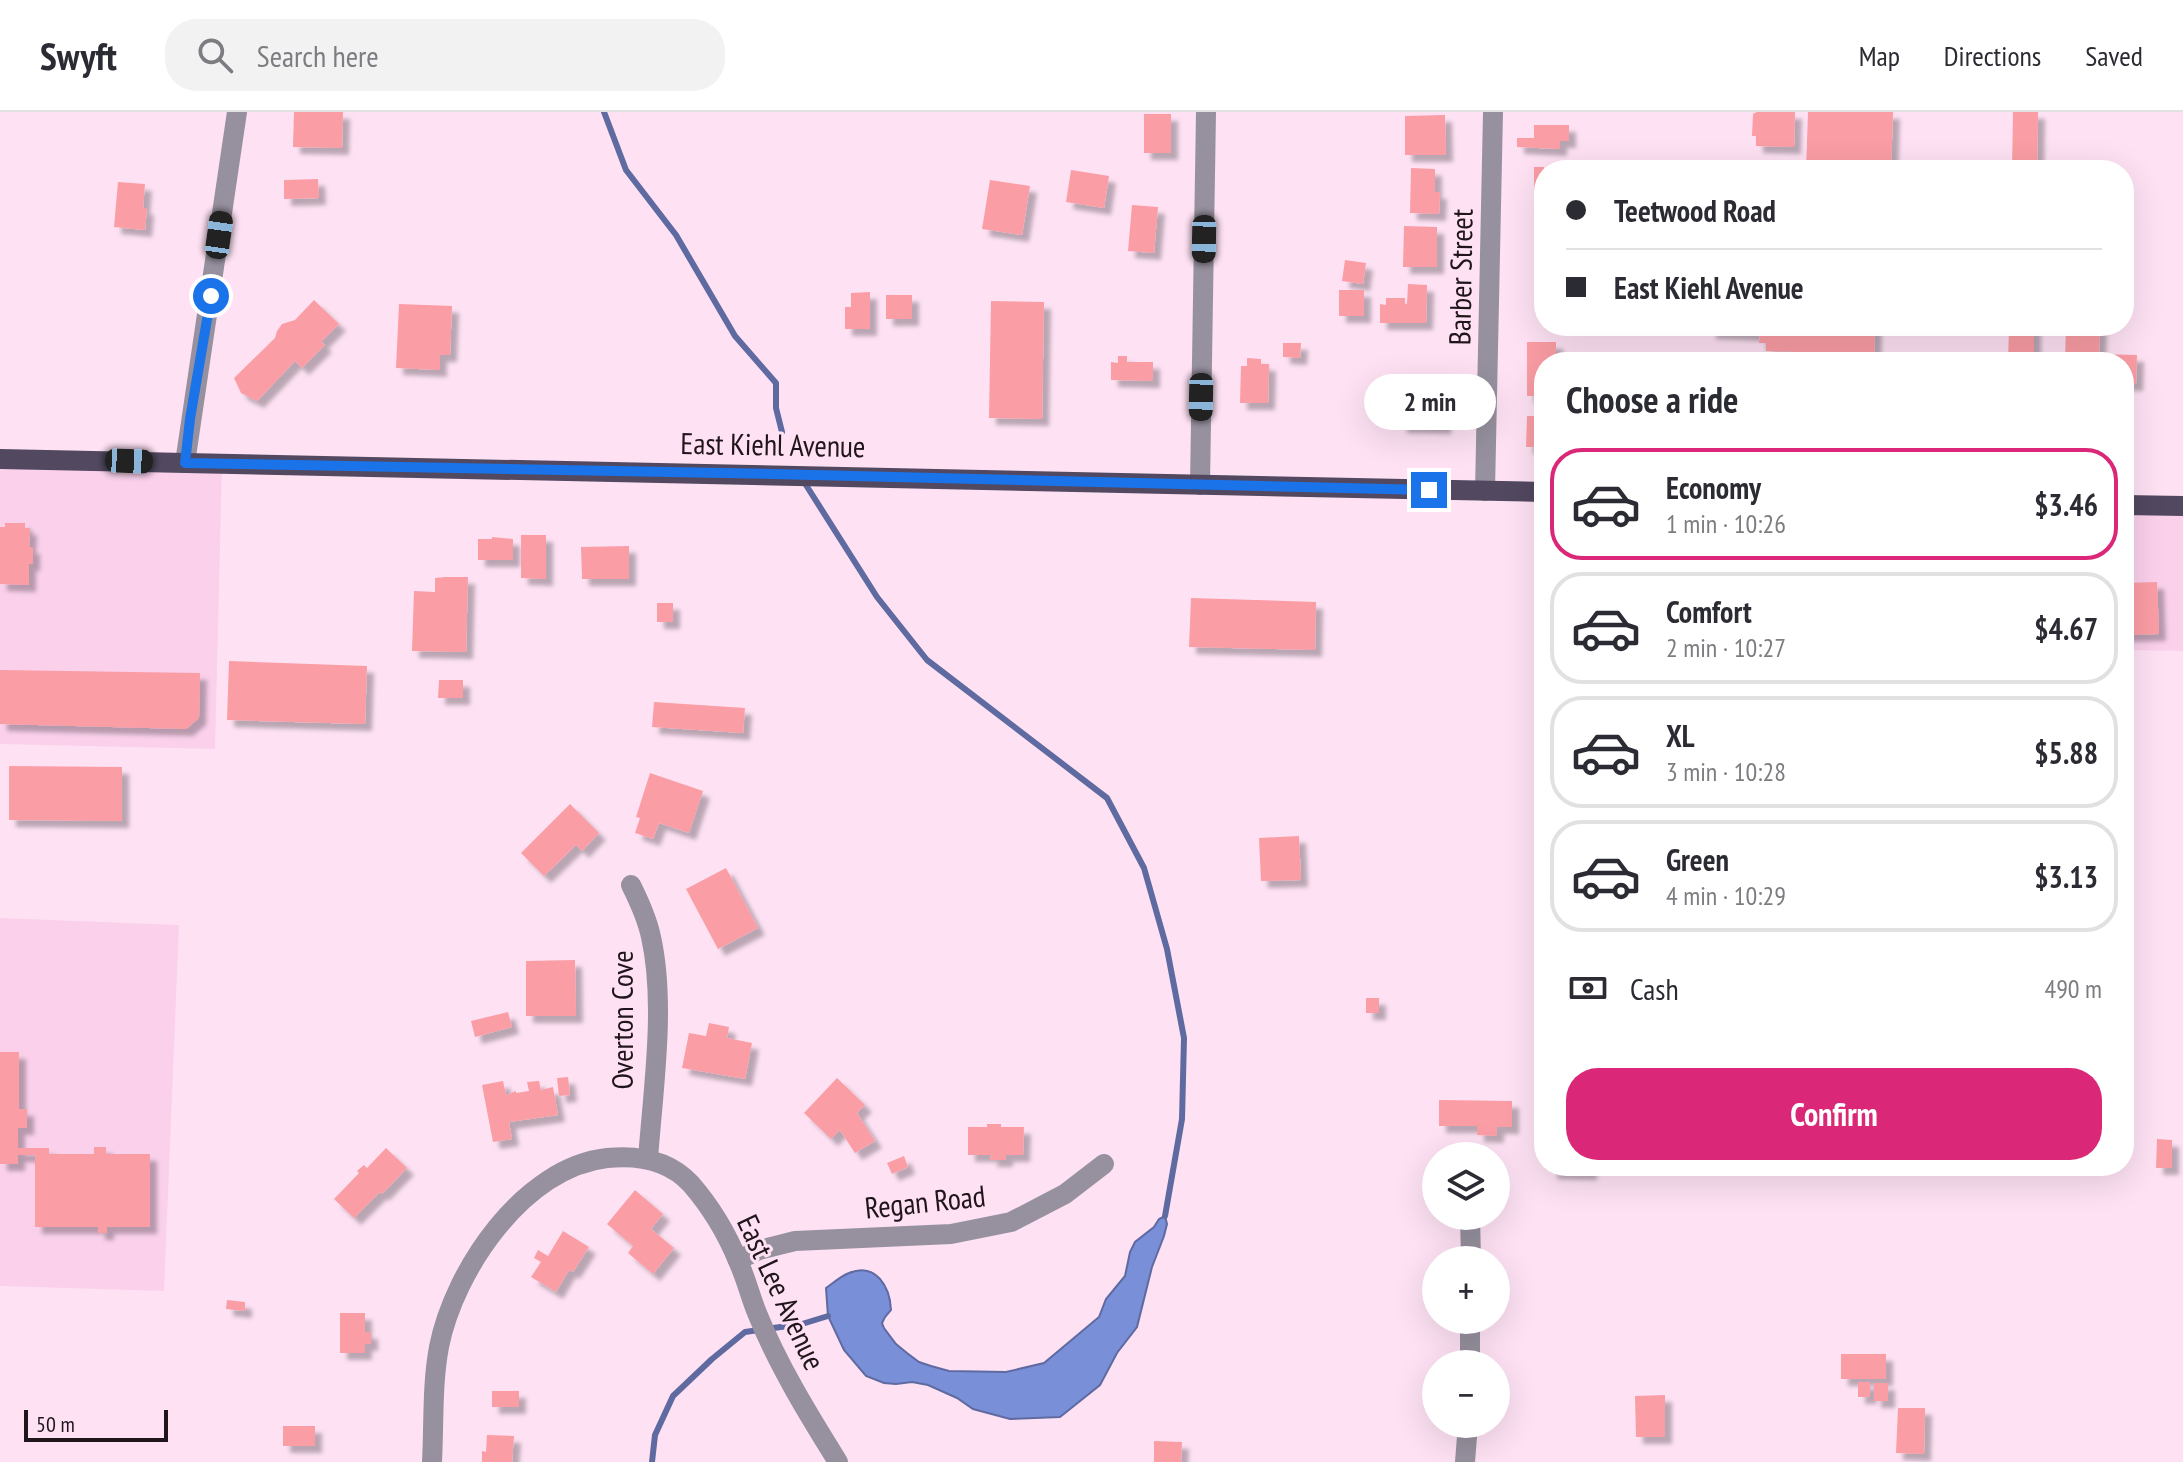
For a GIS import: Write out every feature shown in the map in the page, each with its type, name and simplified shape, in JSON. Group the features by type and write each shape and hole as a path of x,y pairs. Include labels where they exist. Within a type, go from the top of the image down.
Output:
{"main road":[{"name":"East Kiehl Avenue","path":"0,459 1534,492"},
{"path":"2134,505 2183,506"}],"street":[{"path":"185,463 237,112"},
{"path":"1200,485 1206,112"},
{"name":"Barber Street","path":"1485,491 1493,112"},
{"name":"Overton Cove","path":"631,885 651,935 656,967 657,1026 648,1159"},
{"name":"East Lee Avenue","path":"432,1462 435,1371 439,1345 451,1308 483,1246 518,1203 534,1190 580,1163 616,1157 648,1159 673,1169 689,1182 719,1222 738,1260 774,1350 795,1392 838,1462"},
{"name":"Regan Road","path":"738,1260 759,1250 795,1241 951,1234 1011,1222 1065,1194 1104,1164"},
{"path":"1465,1462 1467,1438"}],"shaded area":[{"path":"0,463 222,463 215,749 0,744"},
{"path":"2134,505 2183,506 2183,651 2134,650"},
{"path":"0,918 179,925 164,1291 0,1286"}],"water":[{"path":"1165,1216 1164,1236 1152,1267 1137,1327 1117,1353 1100,1385 1060,1417 1010,1419 973,1409 928,1385 884,1383 866,1376 844,1350 828,1316 826,1288 849,1273 867,1271 880,1279 888,1293 891,1310 882,1323 884,1328 896,1344 919,1362 949,1371 1006,1372 1044,1363 1099,1317 1106,1299 1125,1276 1135,1242"}],"building":[{"path":"294,112 343,112 342,148 293,147"},
{"path":"1795,112 1794,147 1756,146 1756,136 1752,136 1753,114"},
{"path":"1808,112 1893,112 1891,160 1806,160"},
{"path":"2013,112 2038,112 2037,160 2012,160"},
{"path":"1144,114 1171,114 1171,153 1144,153"},
{"path":"1445,115 1446,155 1405,155 1405,116"},
{"path":"1534,125 1569,125 1569,141 1560,141 1560,149 1517,147 1517,138 1534,138"},
{"path":"1411,168 1435,169 1435,192 1440,192 1439,214 1410,213"},
{"path":"1071,170 1109,176 1104,208 1066,202"},
{"path":"318,179 319,198 284,199 284,180"},
{"path":"990,180 1030,186 1022,235 982,229"},
{"path":"118,182 145,184 145,230 114,227"},
{"path":"1132,205 1158,207 1154,253 1128,251"},
{"path":"1404,226 1437,227 1437,267 1403,267"},
{"path":"1345,260 1366,263 1363,284 1342,281"},
{"path":"1408,284 1427,285 1426,323 1380,323 1380,304 1386,305 1386,298 1405,298 1407,304"},
{"path":"1339,290 1364,290 1364,316 1339,316"},
{"path":"870,292 870,329 845,329 845,307 851,307 851,293"},
{"path":"886,295 912,295 912,319 886,319"},
{"path":"314,300 339,324 321,342 325,345 302,368 295,361 257,401 241,393 234,378 275,338 282,324 295,320"},
{"path":"991,301 1044,302 1042,419 989,418"},
{"path":"399,304 452,306 450,355 440,355 440,370 396,368"},
{"path":"1760,336 1875,336 1874,352 1766,351 1766,343 1759,343"},
{"path":"2009,336 2034,336 2034,352 2008,352"},
{"path":"2066,336 2100,336 2099,352 2065,352"},
{"path":"1527,342 1556,342 1556,352 1534,352 1534,396 1527,396"},
{"path":"1283,343 1301,343 1300,358 1283,357"},
{"path":"2134,355 2137,355 2134,384"},
{"path":"1118,356 1127,356 1127,362 1153,362 1153,381 1111,380 1111,362 1118,363"},
{"path":"1247,358 1261,359 1261,364 1269,364 1268,403 1240,403 1241,366 1247,366"},
{"path":"1401,400 1445,400 1444,427 1400,426"},
{"path":"1527,416 1534,416 1534,447 1526,447"},
{"path":"5,523 25,523 25,528 30,528 29,547 33,547 33,564 29,564 29,585 0,584 0,527 5,527"},
{"path":"521,535 546,535 546,579 521,578"},
{"path":"478,539 513,539 513,560 478,560"},
{"path":"629,546 629,579 582,579 581,547"},
{"path":"468,577 466,652 412,651 414,591 435,592 435,578"},
{"path":"2157,582 2159,634 2134,635 2134,583"},
{"path":"1191,598 1316,602 1315,650 1189,647"},
{"path":"657,603 673,603 673,622 657,622"},
{"path":"229,661 367,666 365,724 227,720"},
{"path":"0,670 200,673 199,718 186,729 0,724"},
{"path":"439,680 463,680 463,698 438,698"},
{"path":"654,702 745,708 743,733 652,727"},
{"path":"9,766 122,767 122,821 9,820"},
{"path":"650,773 703,791 689,833 659,823 653,839 635,833 640,818 636,817"},
{"path":"570,804 599,833 582,851 576,845 544,876 521,853"},
{"path":"1299,836 1301,880 1261,881 1259,838"},
{"path":"726,868 758,928 718,949 686,889"},
{"path":"575,960 576,1016 526,1016 526,961"},
{"path":"1366,998 1379,998 1379,1013 1366,1013"},
{"path":"508,1012 512,1027 475,1037 471,1021"},
{"path":"709,1023 729,1027 727,1038 752,1043 745,1079 682,1068 689,1033 706,1036"},
{"path":"0,1052 19,1052 19,1109 27,1109 27,1128 18,1128 18,1148 49,1148 49,1154 94,1154 94,1147 106,1147 106,1154 150,1154 150,1227 107,1227 107,1233 98,1233 98,1227 35,1227 35,1155 18,1155 18,1164 0,1164"},
{"path":"568,1077 570,1095 559,1096 557,1078"},
{"path":"837,1078 865,1105 857,1113 875,1141 855,1153 840,1130 831,1139 804,1113"},
{"path":"503,1081 506,1095 529,1091 527,1082 539,1081 541,1090 553,1087 558,1115 509,1122 512,1139 493,1142 482,1085"},
{"path":"1439,1100 1512,1101 1512,1127 1497,1127 1497,1136 1477,1135 1477,1126 1439,1126"},
{"path":"987,1124 1024,1127 1023,1155 1006,1155 1006,1160 990,1160 991,1155 968,1155 968,1127 987,1127"},
{"path":"2157,1139 2172,1140 2172,1168 2156,1168"},
{"path":"386,1148 407,1168 354,1218 334,1199 359,1173 357,1171 364,1165 367,1168"},
{"path":"904,1156 908,1167 892,1174 887,1163"},
{"path":"635,1190 663,1214 651,1229 674,1248 653,1274 628,1253 633,1246 607,1224"},
{"path":"563,1231 589,1247 573,1272 569,1270 556,1292 531,1277 541,1262 534,1258 538,1250 548,1256"},
{"path":"227,1300 245,1302 245,1311 226,1309"},
{"path":"340,1313 365,1313 365,1332 371,1332 371,1344 365,1344 365,1353 340,1353"},
{"path":"1841,1354 1886,1354 1886,1379 1841,1379"},
{"path":"1858,1382 1870,1382 1870,1397 1858,1397"},
{"path":"1874,1383 1888,1383 1888,1401 1874,1401"},
{"path":"492,1391 519,1391 519,1407 492,1407"},
{"path":"1665,1395 1665,1437 1636,1437 1635,1396"},
{"path":"1898,1408 1925,1408 1924,1454 1896,1453"},
{"path":"283,1426 315,1426 315,1446 283,1446"},
{"path":"487,1435 514,1436 512,1462 482,1462"},
{"path":"1154,1441 1182,1442 1181,1462 1154,1462"}],"waterway":[{"path":"604,112 626,170 676,235 735,336 776,383 776,408 782,432"},
{"path":"806,485 877,597 927,660 1107,798 1144,868 1167,949 1184,1038 1182,1119 1165,1216"},
{"path":"652,1462 655,1435 673,1396 712,1359 745,1332 802,1324 828,1316"}],"route":[{"path":"211,296 185,463 1429,490"}]}
